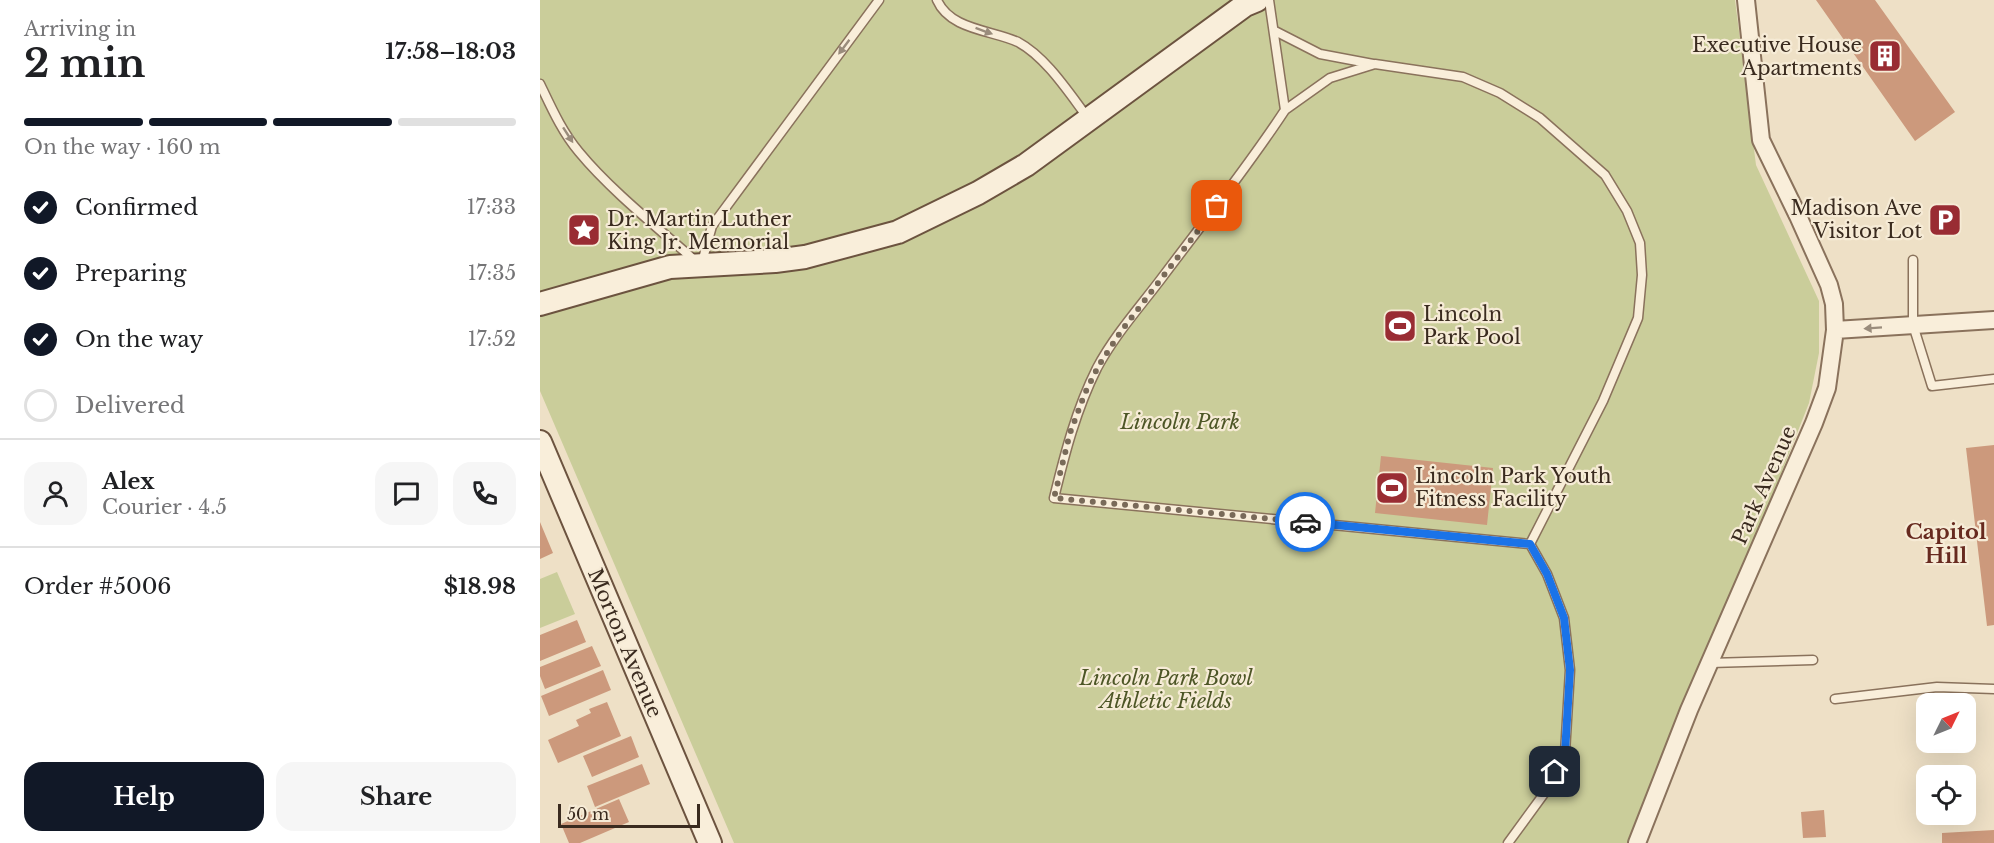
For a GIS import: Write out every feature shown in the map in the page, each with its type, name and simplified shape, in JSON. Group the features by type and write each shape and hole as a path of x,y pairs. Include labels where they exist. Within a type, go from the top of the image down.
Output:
{"street":[{"path":"540,304 670,267 805,257 898,232 978,193 1026,165 1245,5 1257,0"},
{"name":"Park Avenue","path":"1637,843 1689,710 1821,406 1827,388 1835,330 1834,304 1829,285 1761,140 1746,0"},
{"path":"1835,330 1994,320"},
{"name":"Morton Avenue","path":"540,442 710,843"}],"lane":[{"path":"540,84 553,113 578,151 602,177 701,266 712,226 879,0"},
{"path":"937,0 939,5 954,19 1018,42 1033,53 1056,75 1089,119"},
{"path":"1269,0 1285,110"},
{"path":"1275,31 1320,54 1463,77 1500,93 1540,118 1605,175 1627,210 1640,243 1642,275 1638,318 1603,401 1530,544"},
{"path":"1375,64 1330,78 1285,110 1257,153 1122,330 1099,365 1085,393 1070,433 1054,498 1530,544"},
{"path":"1913,260 1913,326 1932,386 1994,379"},
{"path":"1509,843 1546,791 1565,753 1570,670 1564,618 1547,574 1530,544"},
{"path":"1710,663 1813,660"},
{"path":"1835,699 1937,687 1992,689"}],"green space":[{"name":"Lincoln Park","path":"540,0 1735,0 1756,165 1819,301 1819,353 1809,403 1629,843 734,843 540,391"},
{"path":"557,572 575,614 540,628 540,579"}],"building":[{"name":"Executive House Apartments","path":"1816,0 1875,0 1955,112 1915,141"},
{"path":"1994,445 1994,625 1987,626 1966,448"},
{"path":"1381,456 1493,468 1487,525 1375,513"},
{"path":"540,522 553,553 540,559"},
{"path":"577,620 586,642 540,661 540,635"},
{"path":"592,646 601,666 545,689 540,676 540,667"},
{"path":"603,670 611,690 549,716 541,696"},
{"path":"607,702 621,736 558,763 548,740 579,726 576,720 591,713 589,709"},
{"path":"631,736 639,757 592,777 583,756"},
{"path":"642,764 650,784 595,807 587,786"},
{"path":"619,799 629,822 580,843 569,843 561,824"},
{"path":"1824,810 1826,837 1803,838 1801,812"},
{"path":"1994,830 1994,843 1942,843 1942,833"}],"way so far":[{"path":"1217,206 1122,330 1099,365 1085,393 1070,433 1054,498 1305,522"}],"place":[{"name":"Executive House Apartments","path":"1885,56"},
{"name":"Madison Ave Visitor Lot","path":"1945,220"},
{"name":"Dr. Martin Luther King Jr. Memorial","path":"584,230"},
{"name":"Lincoln Park Pool","path":"1400,326"},
{"name":"Lincoln Park Youth Fitness Facility","path":"1392,488"}],"district":[{"name":"Capitol Hill","path":"1946,544"}],"route":[{"path":"1305,522 1530,544 1547,574 1564,618 1570,670 1565,753 1555,772"}],"park label":[{"name":"Lincoln Park Bowl Athletic Fields","path":"1166,690"}]}
